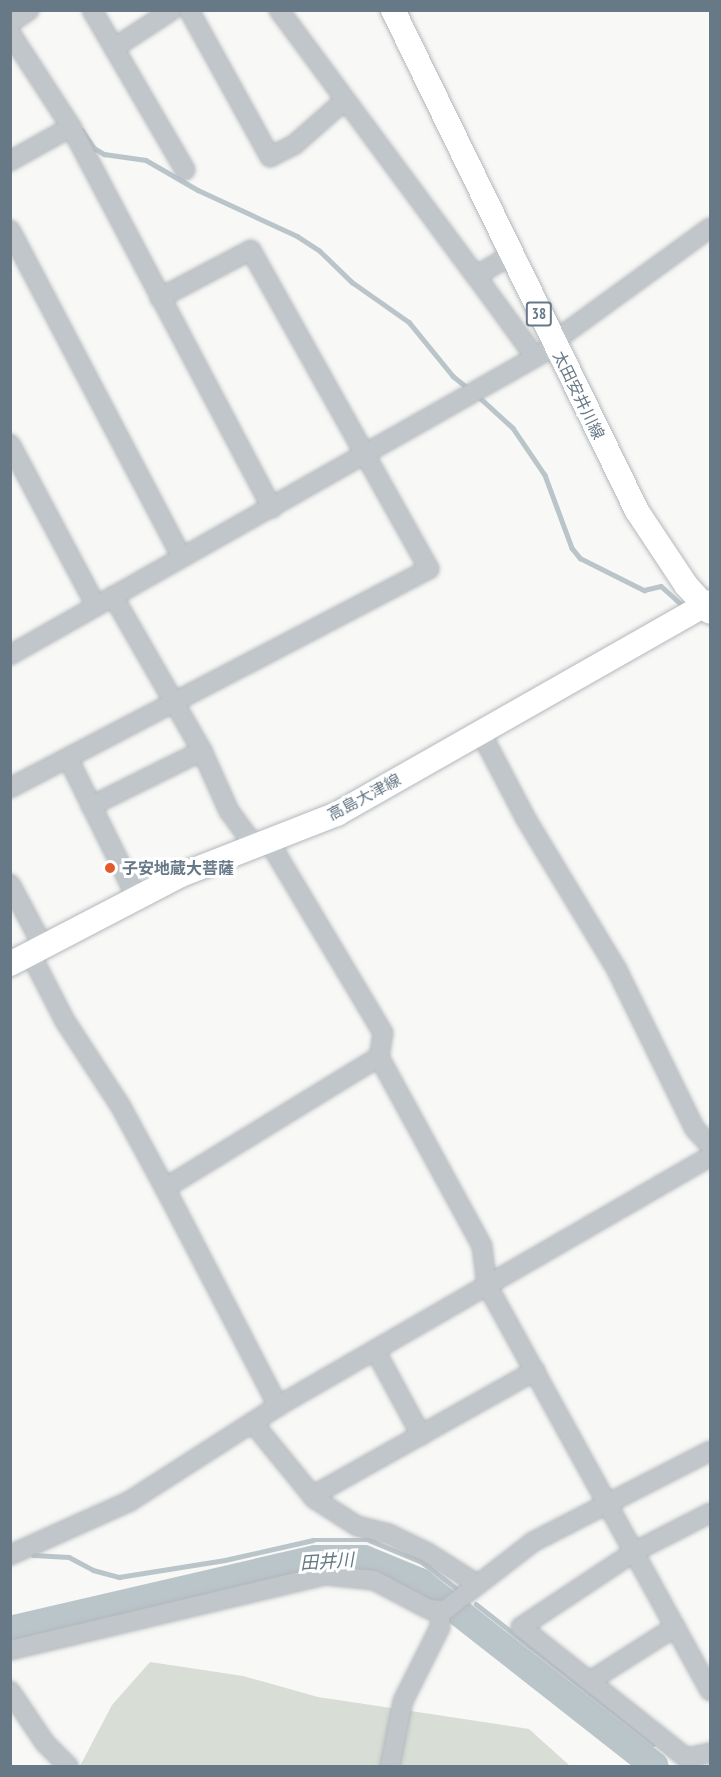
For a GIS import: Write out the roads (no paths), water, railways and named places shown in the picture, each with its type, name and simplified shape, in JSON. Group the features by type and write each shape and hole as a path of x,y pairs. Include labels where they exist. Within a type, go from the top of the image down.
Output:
{"main road":[{"name":"太田安井川線","path":"393,10 511,255 548,348 637,511 686,585 709,606"},
{"name":"高島大津線","path":"28,954 137,898 261,842 337,814 709,606"}],"street":[{"path":"92,10 185,170"},
{"path":"114,48 172,10"},
{"path":"189,10 270,157 294,145 345,100"},
{"path":"279,10 476,276 548,348"},
{"path":"10,33 71,127 272,508"},
{"path":"10,161 71,127"},
{"path":"11,654 367,455 548,348 711,228"},
{"path":"10,230 182,557"},
{"path":"10,788 429,569 251,250 160,298"},
{"path":"476,276 511,255"},
{"path":"10,444 96,606"},
{"path":"113,596 202,751 229,811 261,842 383,1033 379,1057 482,1246 488,1285 711,1691"},
{"path":"481,733 526,819 617,970 695,1129 711,1144"},
{"path":"92,806 202,751"},
{"path":"68,758 137,898"},
{"path":"10,884 28,954 65,1022 121,1107 278,1406"},
{"path":"165,1188 379,1057"},
{"path":"10,1555 130,1501 278,1406 711,1157"},
{"path":"375,1350 421,1435"},
{"path":"312,1496 535,1371"},
{"path":"253,1423 312,1496 357,1526 389,1534 428,1553 477,1584"},
{"path":"440,1611 533,1542 711,1451"},
{"path":"711,1513 634,1552 521,1627 686,1758 711,1753"},
{"path":"10,1650 325,1575 374,1580 440,1611"},
{"path":"390,1767 403,1701 440,1627 440,1611"},
{"path":"590,1681 675,1627"},
{"path":"10,1691 45,1743 68,1767"}],"waterway":[{"path":"82,130 94,148 104,154 146,160 198,190 297,236 320,251 352,282 409,322 453,376 469,389"},
{"path":"478,396 513,428 545,475 572,548 580,558 644,590 661,586 680,603"},
{"path":"33,1555 69,1557 93,1570 119,1577 225,1560 313,1540 369,1540 422,1562 457,1589"},
{"name":"田井川","path":"10,1630 315,1559 364,1559 420,1582 655,1766"},
{"path":"476,1604 654,1744"}],"place":[{"name":"子安地蔵大菩薩","path":"110,868"}]}
